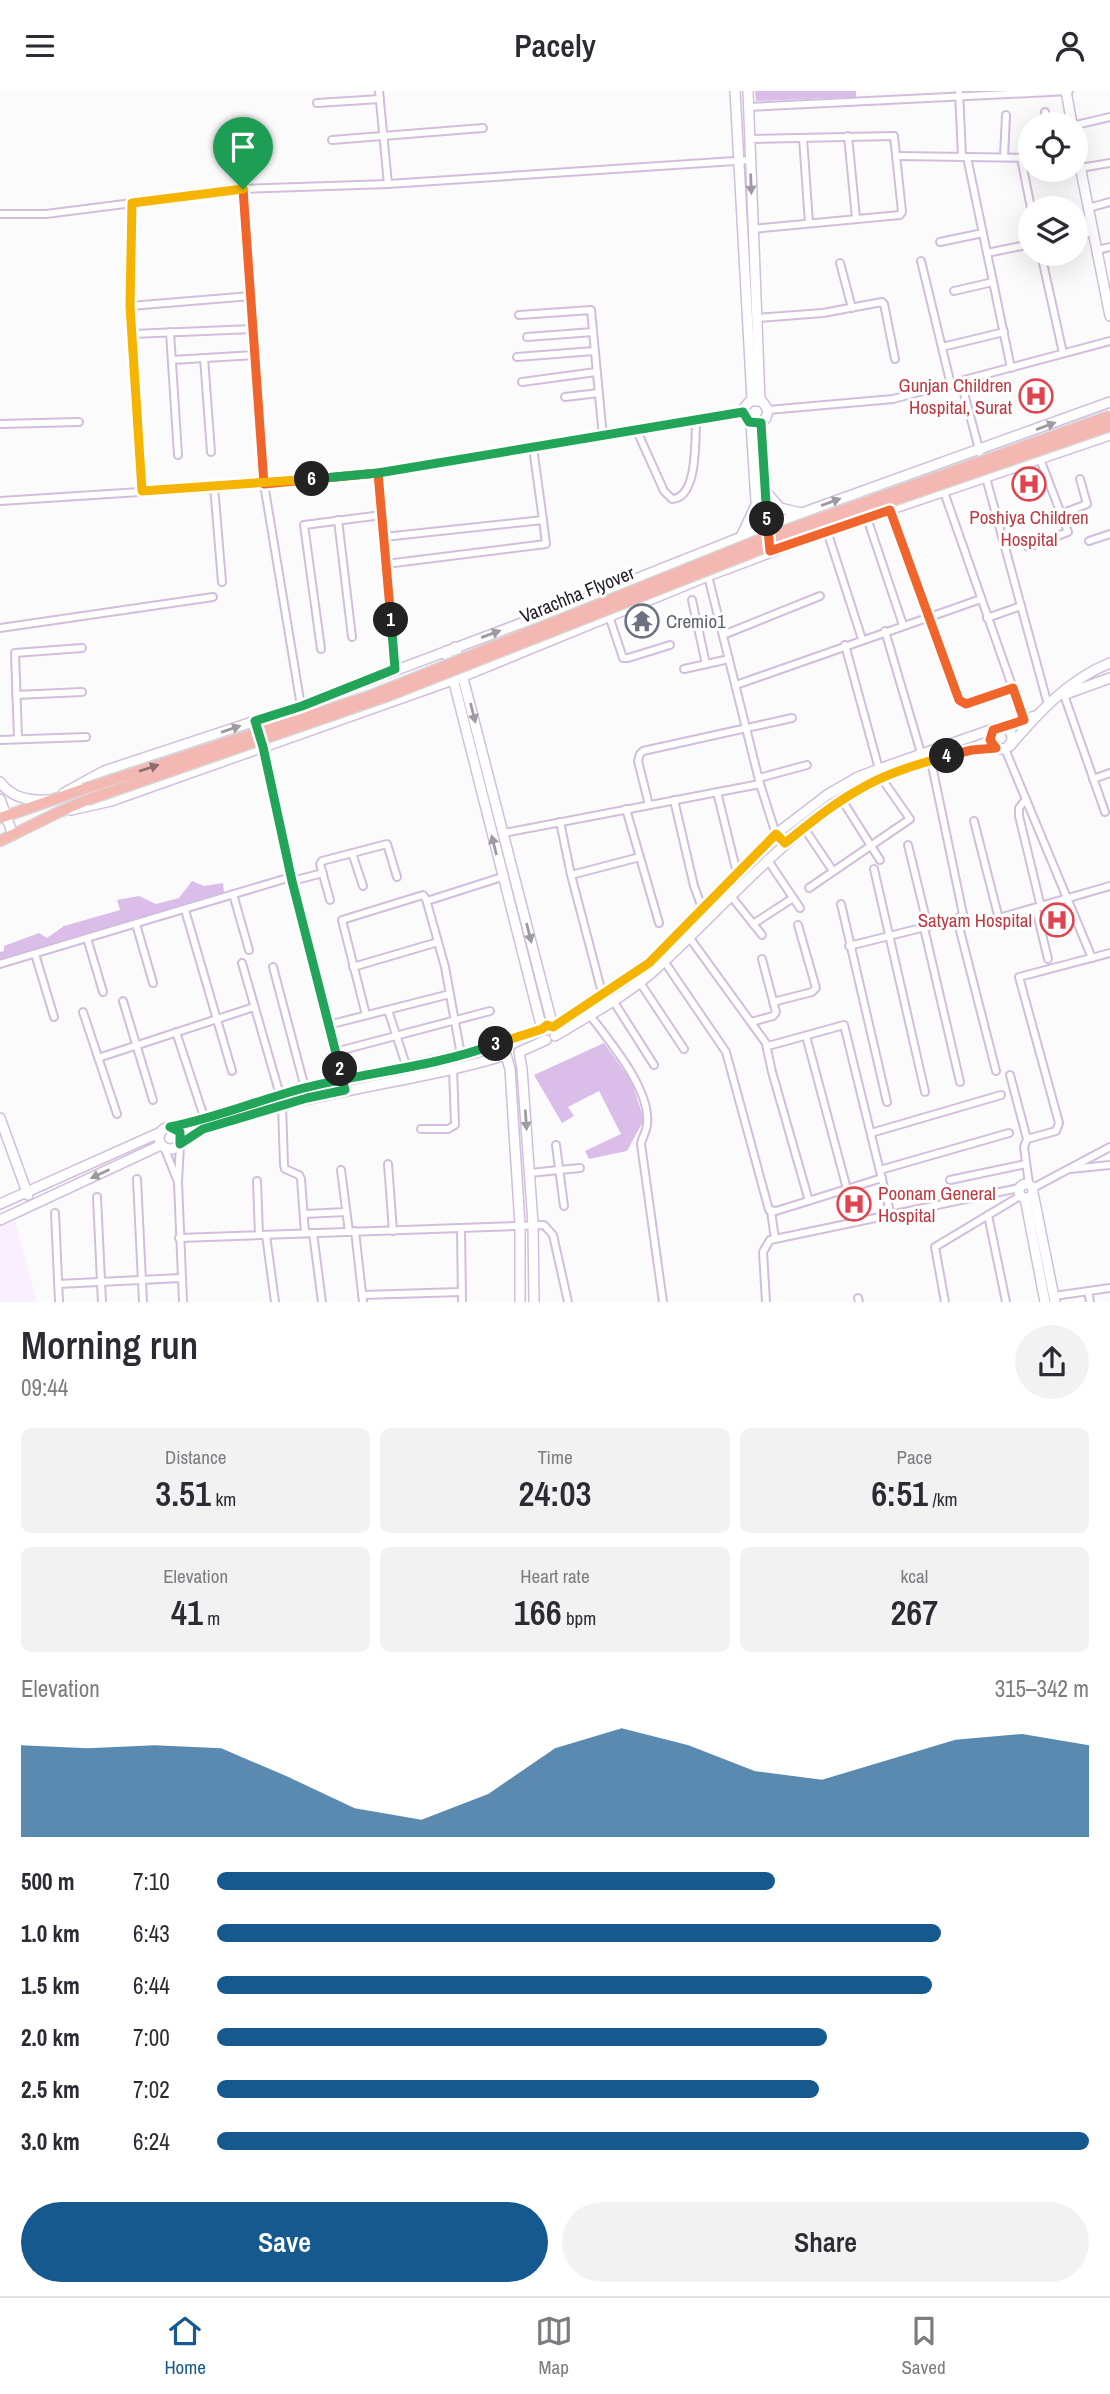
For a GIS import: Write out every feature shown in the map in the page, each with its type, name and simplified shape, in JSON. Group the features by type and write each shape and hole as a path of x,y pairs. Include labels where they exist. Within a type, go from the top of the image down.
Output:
{"main road":[{"name":"Varachha Flyover","path":"3,816 370,695 764,538 1110,417"},
{"name":"Varachha Flyover","path":"1,838 88,800 390,695 822,525 1110,426"}],"street":[{"path":"735,91 756,400 768,410 893,400 1110,341"},
{"path":"748,91 757,318 756,400"},
{"path":"749,107 1067,91 1071,112"},
{"path":"317,103 379,95 388,184"},
{"path":"959,95 965,157 1011,368"},
{"path":"1004,157 1006,115"},
{"path":"1088,121 1110,117"},
{"path":"332,140 483,128"},
{"path":"848,136 856,218"},
{"path":"749,139 894,136 902,213 752,229"},
{"path":"803,138 810,223"},
{"path":"897,156 1018,158"},
{"path":"0,214 46,214 243,189 388,184 750,160"},
{"path":"1088,162 1110,163"},
{"path":"243,189 264,484 302,706"},
{"path":"1110,202 1088,208 1108,291 1110,316"},
{"path":"132,203 130,306 142,491"},
{"path":"1088,233 1093,232"},
{"path":"940,242 983,233"},
{"path":"987,253 1018,247"},
{"path":"1097,250 1110,247"},
{"path":"921,261 951,385"},
{"path":"840,263 852,308"},
{"path":"1044,266 1063,353"},
{"path":"954,291 993,282"},
{"path":"130,306 251,296"},
{"path":"757,318 823,313 883,303 895,359"},
{"path":"519,315 589,309 603,437"},
{"path":"131,334 253,329"},
{"path":"527,337 593,332"},
{"path":"942,347 1004,332"},
{"path":"170,333 178,455"},
{"path":"517,357 594,351"},
{"path":"172,360 255,355"},
{"path":"204,358 211,452"},
{"path":"522,382 597,372"},
{"path":"961,382 1048,705"},
{"path":"565,397 598,393"},
{"path":"756,400 746,405 743,412 746,419 756,423 766,418 768,410"},
{"path":"0,782 10,793 22,798 55,799 104,771 302,706 578,602 802,513 1110,403"},
{"path":"0,501 264,484 378,473 743,412"},
{"path":"637,431 664,491 672,499 680,498 685,495 693,470 696,421"},
{"path":"0,424 79,422"},
{"path":"756,423 765,488 760,555"},
{"path":"756,423 756,505 770,551"},
{"path":"59,812 111,801 453,680 770,551 1110,435"},
{"path":"386,564 546,544 533,448"},
{"path":"1028,547 1067,534 1068,531 1040,459"},
{"path":"378,473 395,669"},
{"path":"1061,514 1087,504 1080,479"},
{"path":"214,486 222,582"},
{"path":"765,488 780,508 802,513"},
{"path":"944,492 1024,720"},
{"path":"741,537 756,505"},
{"path":"890,510 961,703 966,704 1013,688"},
{"path":"321,649 304,525 382,515"},
{"path":"867,518 903,625"},
{"path":"338,520 352,637"},
{"path":"384,537 543,520"},
{"path":"827,531 862,639"},
{"path":"1089,541 1110,534"},
{"path":"708,576 760,781 776,834 785,843"},
{"path":"723,635 820,596"},
{"path":"0,628 213,597"},
{"path":"736,685 981,599"},
{"path":"692,600 706,664"},
{"path":"988,618 1021,606"},
{"path":"609,616 623,657 628,658 670,645"},
{"path":"885,631 921,753"},
{"path":"809,888 910,819 881,774 845,645"},
{"path":"18,739 16,652 82,648"},
{"path":"451,649 464,676 552,1034"},
{"path":"451,649 453,680 542,1029"},
{"path":"684,669 729,659"},
{"path":"0,1204 166,1130 306,1093 453,1068 506,1055 514,1056 589,1014 606,1000 649,963 776,834 827,795 858,777 881,774 972,750 1003,748 1082,676 1110,663"},
{"path":"1061,695 1109,680"},
{"path":"16,695 82,692"},
{"path":"1061,695 1105,812"},
{"path":"552,1034 639,981 664,961 785,843 881,774 921,753 1035,716"},
{"path":"649,805 638,761 643,751 792,718"},
{"path":"255,721 291,879 344,1085"},
{"path":"998,728 990,736 991,744 1003,748 1092,958"},
{"path":"998,728 1010,731 1012,739 1003,748"},
{"path":"0,740 86,737"},
{"path":"849,946 957,919 963,914 931,761"},
{"path":"504,833 717,792 807,765"},
{"path":"1093,779 1110,773"},
{"path":"717,792 737,873"},
{"path":"0,799 3,816 13,835"},
{"path":"1026,799 1019,809 1019,816 1048,959"},
{"path":"674,800 702,908"},
{"path":"842,800 880,860"},
{"path":"626,809 659,923"},
{"path":"974,821 999,919"},
{"path":"560,822 571,876 606,1000 654,1065"},
{"path":"804,828 833,871"},
{"path":"330,900 320,864 322,861 387,844 397,877"},
{"path":"908,845 960,1082"},
{"path":"352,853 363,886"},
{"path":"571,876 640,857"},
{"path":"767,859 800,908"},
{"path":"874,869 925,1091"},
{"path":"0,964 233,894 323,873"},
{"path":"427,901 502,877"},
{"path":"985,922 1069,900 1110,886"},
{"path":"233,894 249,950"},
{"path":"366,1015 341,922 344,918 420,895 425,896 450,994 461,1055"},
{"path":"731,895 762,935"},
{"path":"753,923 793,898"},
{"path":"841,904 887,1102"},
{"path":"185,910 232,1071"},
{"path":"957,919 996,1071"},
{"path":"136,924 153,983"},
{"path":"774,1002 812,992 816,988 798,925"},
{"path":"689,937 766,1044 809,1201"},
{"path":"87,939 103,992"},
{"path":"353,967 438,942"},
{"path":"1027,1139 1053,1133 1059,1123 1019,977 1110,953"},
{"path":"35,954 54,1017"},
{"path":"751,1022 773,1016 776,1012 761,959"},
{"path":"664,961 726,1052 771,1211 775,1239"},
{"path":"242,963 281,1100 285,1169 302,1179 305,1233"},
{"path":"273,967 306,1093"},
{"path":"639,981 684,1049"},
{"path":"328,1025 450,994"},
{"path":"123,1001 153,1100"},
{"path":"98,1058 254,1007"},
{"path":"388,1010 407,1068"},
{"path":"335,1052 490,1011"},
{"path":"83,1012 117,1114"},
{"path":"589,1014 633,1075 646,1113 647,1126 641,1144 663,1302"},
{"path":"344,1085 461,1055 542,1029 547,1025 552,1034"},
{"path":"766,1044 768,1046 844,1025 891,1216"},
{"path":"176,1032 205,1119"},
{"path":"806,1036 847,1189"},
{"path":"509,1040 519,1044 522,1069 533,1224 534,1302"},
{"path":"509,1040 502,1047 510,1069 520,1225 520,1302"},
{"path":"421,1129 448,1129 455,1125 453,1068"},
{"path":"1010,1075 1027,1139 1024,1147 1027,1191 1051,1300 1110,1288"},
{"path":"871,1133 1001,1095"},
{"path":"0,1220 163,1146 174,1149 203,1129 281,1100"},
{"path":"0,1118 33,1205"},
{"path":"166,1130 180,1132 178,1182 183,1302"},
{"path":"166,1130 159,1139 178,1182"},
{"path":"880,1170 1009,1133"},
{"path":"556,1145 564,1206"},
{"path":"945,1302 935,1247 1027,1191 1110,1147"},
{"path":"388,1164 393,1231"},
{"path":"950,1180 1026,1164"},
{"path":"1067,1170 1110,1165"},
{"path":"529,1173 580,1168"},
{"path":"341,1170 346,1212 352,1231 363,1299 461,1292"},
{"path":"771,1211 882,1178"},
{"path":"137,1179 143,1302"},
{"path":"257,1181 275,1302"},
{"path":"766,1302 763,1252 770,1240 1027,1191"},
{"path":"97,1197 102,1302"},
{"path":"304,1214 346,1212"},
{"path":"55,1213 59,1302"},
{"path":"988,1215 1006,1302"},
{"path":"179,1238 544,1225 553,1235 568,1302"},
{"path":"461,1229 462,1302"},
{"path":"313,1233 322,1302"},
{"path":"58,1283 181,1278"},
{"path":"1088,1291 1090,1302"}],"shaded area":[{"path":"755,91 856,91 856,97 756,101"},
{"path":"192,881 204,886 223,883 224,893 0,961 0,952 4,951 4,946 39,933 47,938 64,926 120,910 117,900 139,896 156,904 179,898"},
{"path":"604,1043 632,1082 644,1120 627,1151 589,1159 585,1151 621,1134 599,1091 568,1107 574,1116 562,1123 534,1075"},
{"path":"15,1221 37,1302 0,1302 0,1226"}],"place":[{"name":"Gunjan Children Hospital, Surat","path":"1036,396"},
{"name":"Poshiya Children Hospital","path":"1029,484"},
{"name":"Cremio1","path":"642,621"},
{"name":"Satyam Hospital","path":"1057,920"},
{"name":"Poonam General Hospital","path":"854,1204"}],"route":[{"path":"243,189 132,203 130,306 142,491 264,484 321,479 378,473 743,412 749,422 761,423 770,551 890,510 959,700 966,704 1013,688 1024,720 993,730 990,740 996,748 972,750 896,773 862,787 785,843 776,834 649,963 553,1027 547,1025 473,1052 407,1068 343,1080 304,1088 200,1121 170,1127 180,1132 180,1144 203,1129 307,1098 345,1090 343,1080 292,881 255,721 302,706 395,669 378,473 264,484 243,189"}]}
